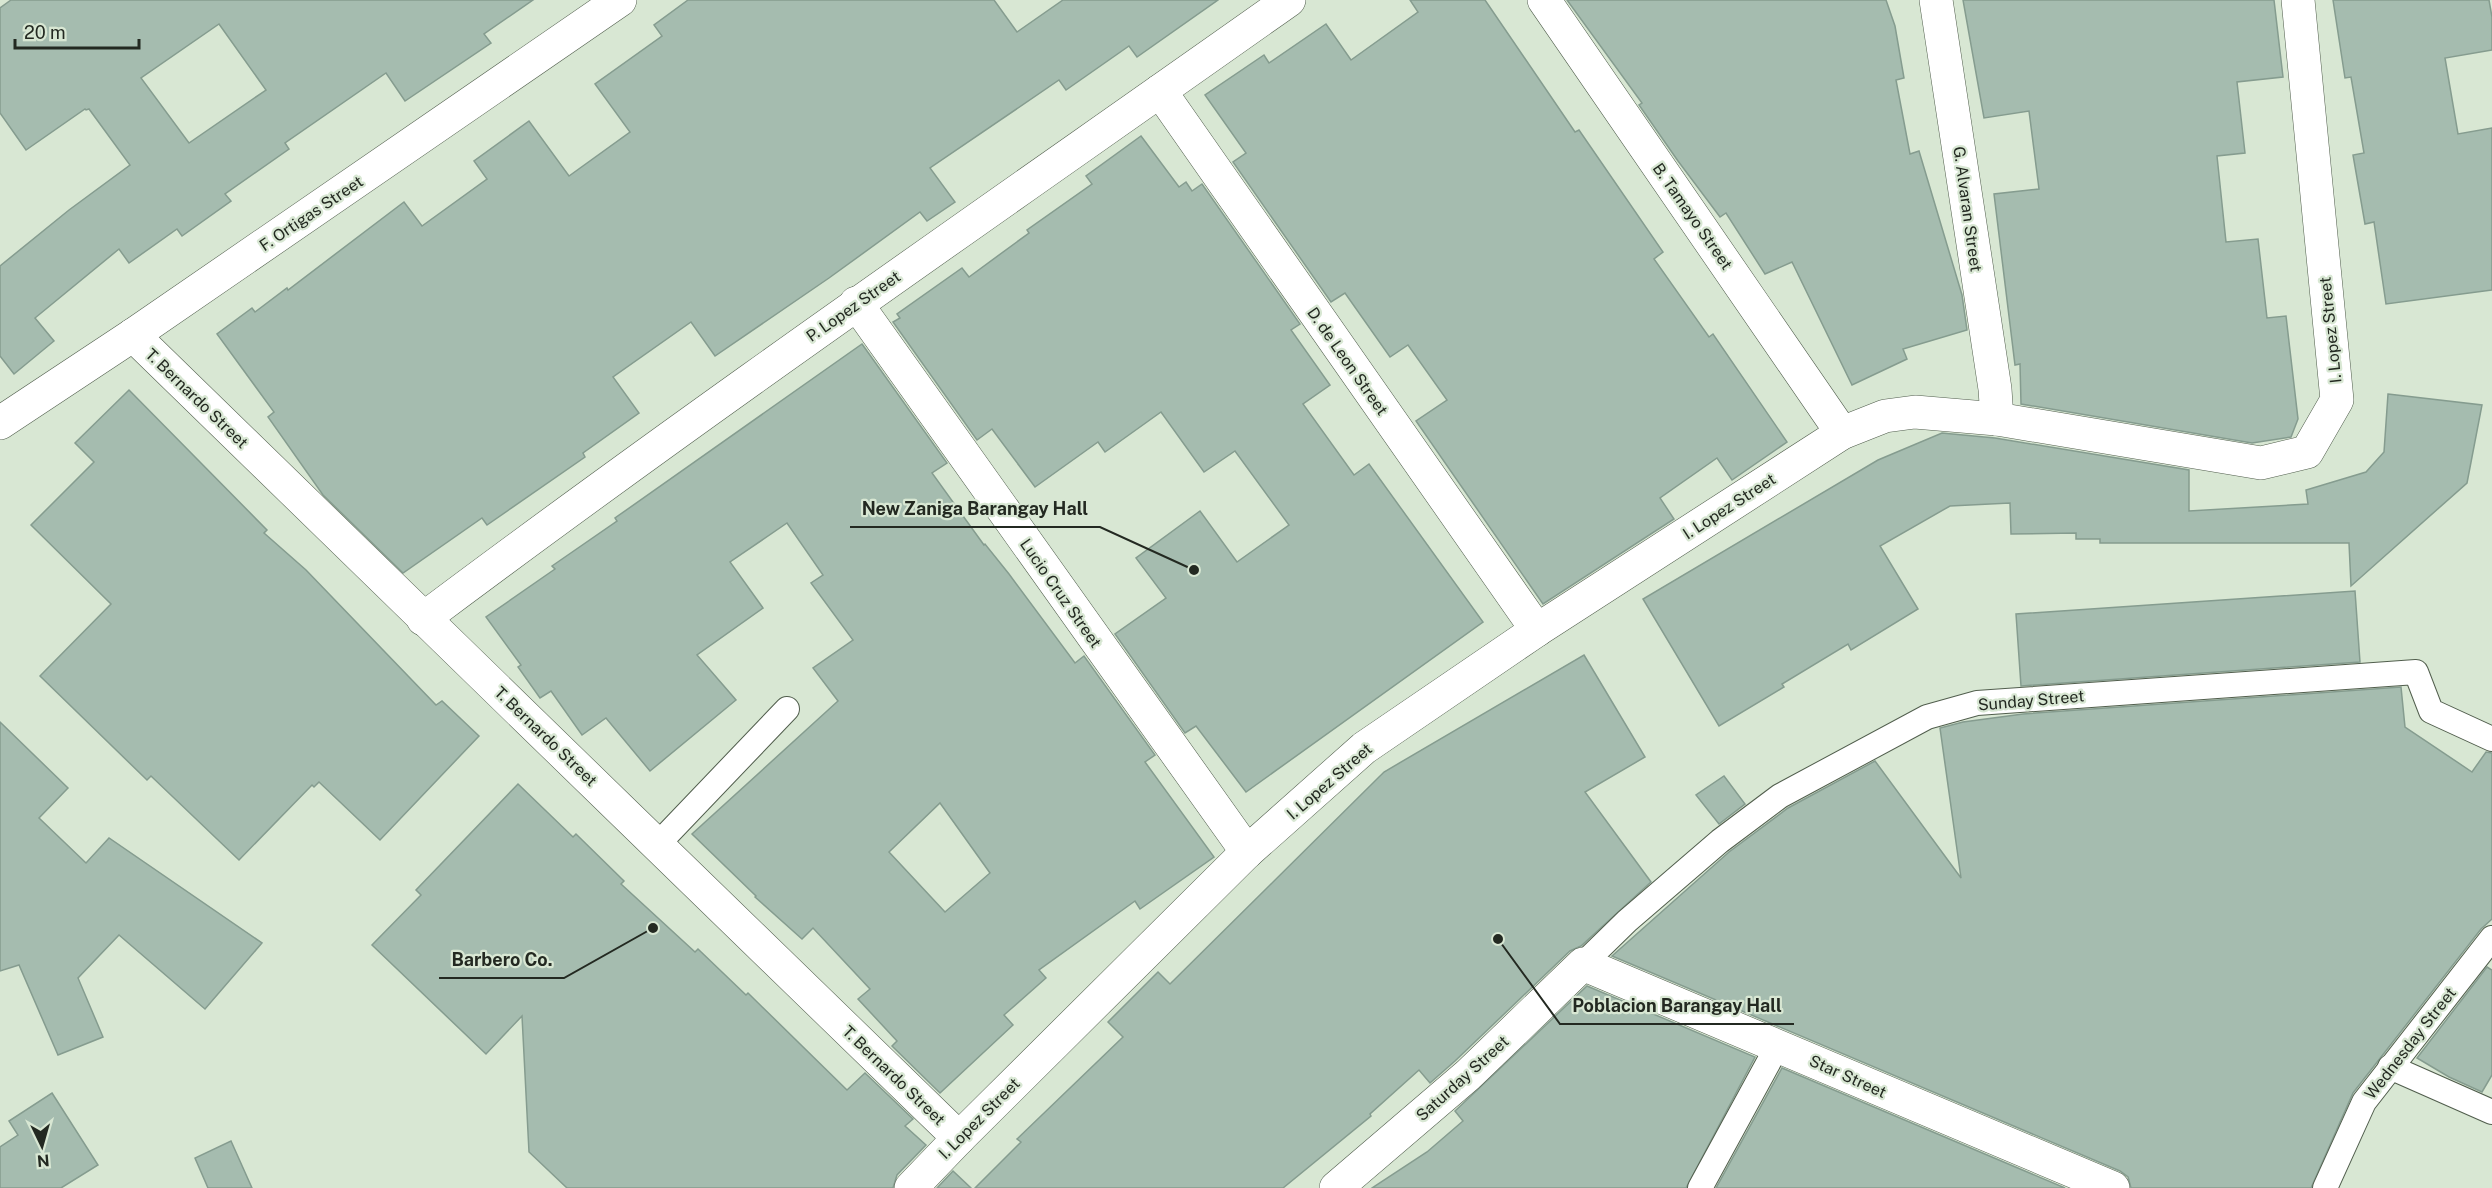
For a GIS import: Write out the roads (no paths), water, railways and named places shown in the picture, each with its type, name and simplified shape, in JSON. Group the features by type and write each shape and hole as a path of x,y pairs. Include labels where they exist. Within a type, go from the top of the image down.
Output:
{"street":[{"name":"F. Ortigas Street","path":"0,423 133,335 620,0"},
{"name":"P. Lopez Street","path":"423,619 536,534 856,303 1289,0"},
{"name":"B. Tamayo Street","path":"1544,0 1842,433"},
{"name":"G. Alvaran Street","path":"1936,0 1993,378 1997,419"},
{"name":"I. Lopez Street","path":"911,1188 1247,852 1364,748 1537,630 1842,433 1885,416 1915,412 1997,419 2261,463 2307,452 2337,400 2298,0"},
{"name":"D. de Leon Street","path":"1160,91 1537,630"},
{"name":"Lucio Cruz Street","path":"856,303 1247,852"},
{"name":"T. Bernardo Street","path":"133,335 959,1138"},
{"name":"Star Street","path":"1583,964 2114,1188"},
{"name":"Saturday Street","path":"1336,1188 1468,1075 1583,964"}],"lane":[{"name":"Sunday Street","path":"1583,964 1627,921 1712,848 1780,796 1927,717 1977,704 2416,672 2432,711 2492,739"},
{"path":"658,844 787,709"},
{"name":"Wednesday Street","path":"2325,1188 2364,1102 2491,943"},
{"path":"1700,1188 1778,1045"},
{"path":"2390,1067 2492,1112"}],"place":[{"name":"New Zaniga Barangay Hall","path":"1194,570"},
{"name":"Barbero Co.","path":"653,928"},
{"name":"Poblacion Barangay Hall","path":"1498,939"}]}
